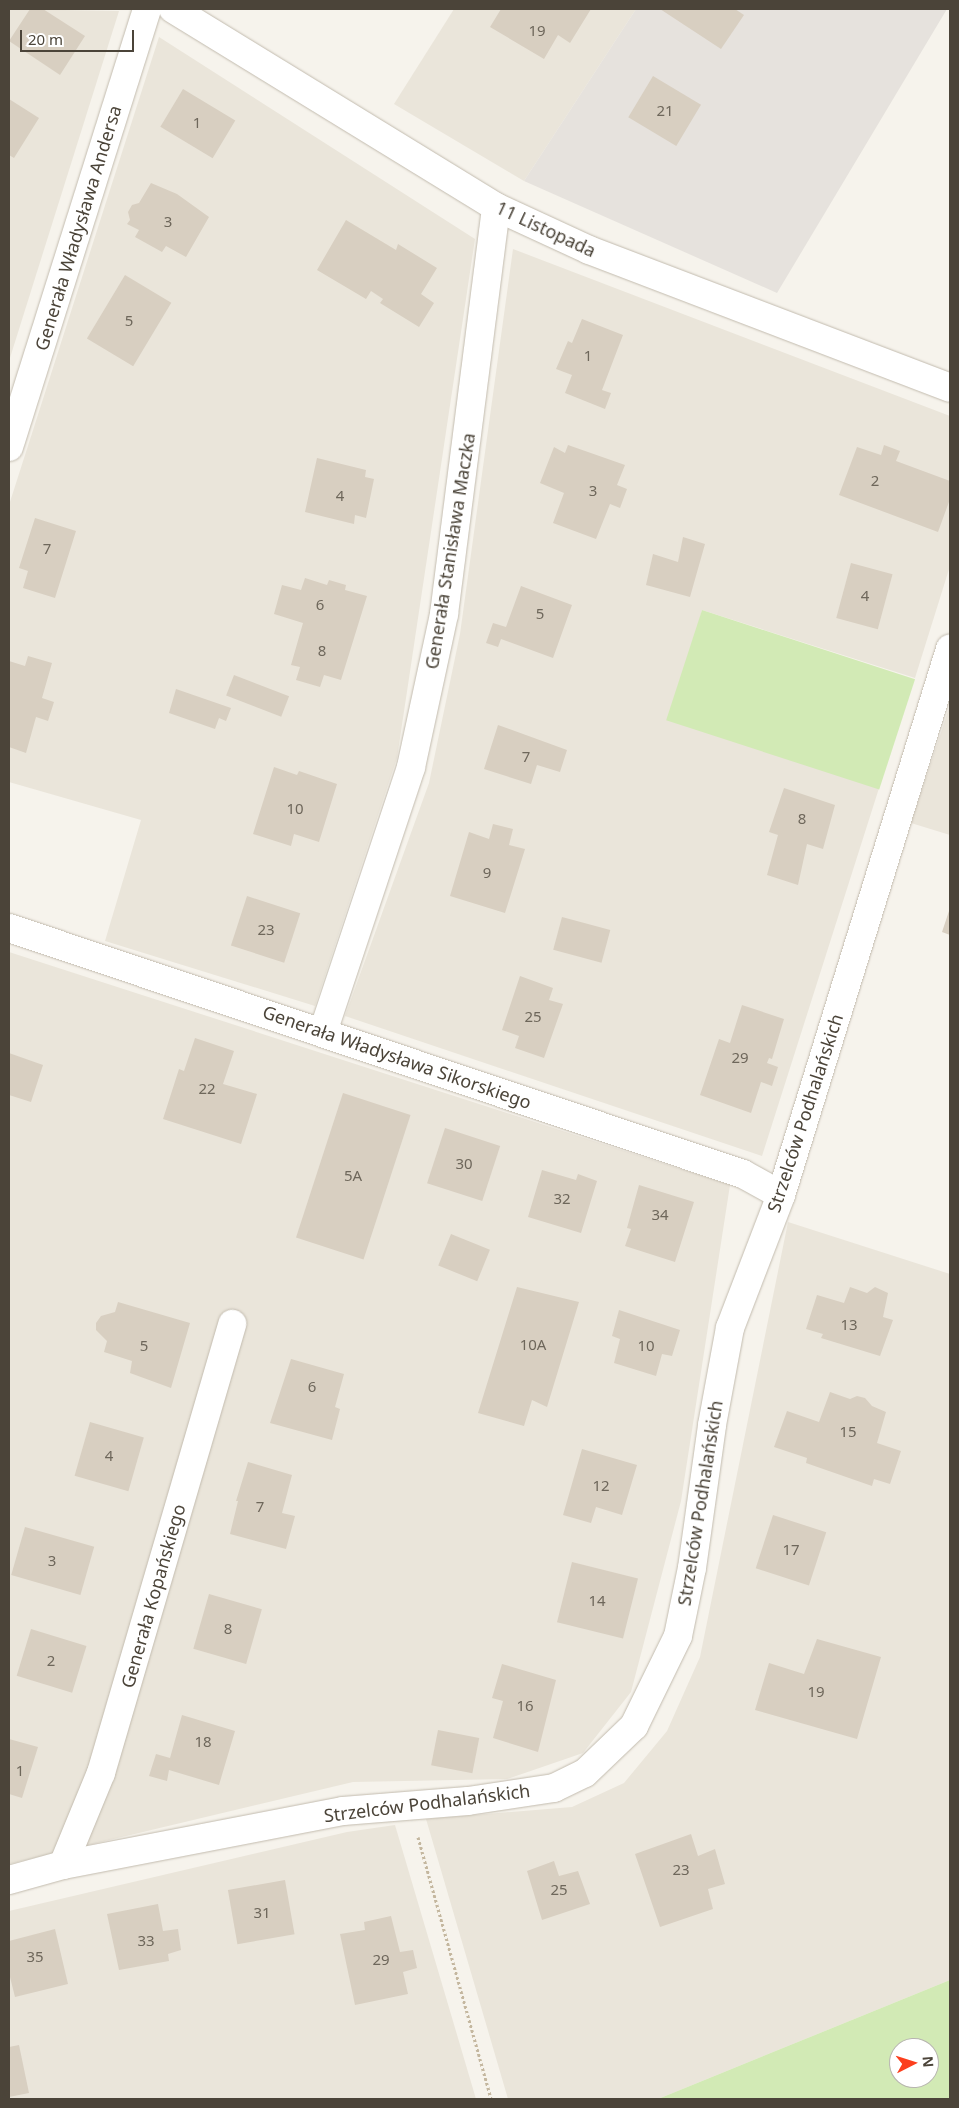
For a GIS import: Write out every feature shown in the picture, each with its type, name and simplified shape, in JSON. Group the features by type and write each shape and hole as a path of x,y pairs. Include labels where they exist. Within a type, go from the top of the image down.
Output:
{"street":[{"name":"Generała Władysława Andersa","path":"9,447 147,9"},
{"name":"11 Listopada","path":"173,9 496,207 589,250 950,388"},
{"name":"Generała Stanisława Maczka","path":"323,1032 411,767 444,614 496,207"},
{"name":"Strzelców Podhalańskich","path":"9,1880 63,1865 343,1811 554,1788 584,1773 634,1726 678,1636 692,1568 712,1425 730,1328 781,1194 950,650"},
{"name":"Generała Władysława Sikorskiego","path":"9,928 743,1174 781,1194"},
{"name":"Generała Kopańskiego","path":"63,1865 101,1774 232,1324"}],"path":[{"path":"409,1805 491,2099"}],"shaded area":[{"path":"9,9 119,11 9,361"},
{"path":"454,9 636,9 524,181 394,104"},
{"path":"636,9 947,9 777,293 524,181"},
{"path":"159,37 475,239 397,758 315,1006 105,941 141,820 9,782 9,505"},
{"path":"513,249 950,416 950,566 915,678 702,610 673,721 880,785 762,1156 345,1016 429,783 460,634"},
{"path":"950,705 950,835 911,823"},
{"path":"9,952 730,1185 681,1501 631,1692 583,1753 507,1779 353,1782 9,1864"},
{"path":"788,1222 950,1274 950,1980 658,2099 508,2099 426,1819 572,1807 624,1783 667,1731 700,1657"},
{"path":"395,1825 476,2099 9,2099 9,1911 347,1832"}],"green space":[{"path":"702,610 915,679 879,790 666,720"},
{"path":"950,1980 950,2099 658,2099"}],"building":[{"path":"30,9 43,9 85,36 60,75 9,41"},
{"path":"501,9 591,9 570,43 558,35 544,59 490,27"},
{"path":"660,9 735,9 744,15 721,49"},
{"path":"653,76 701,105 676,146 628,117"},
{"path":"183,89 235,120 213,158 160,127"},
{"path":"9,99 39,118 14,158 9,155"},
{"path":"151,183 177,194 209,217 186,257 166,246 162,252 135,237 139,230 127,224 130,220 128,212 132,205 139,203"},
{"path":"346,220 396,250 398,244 437,268 421,294 434,303 419,327 380,303 383,299 371,291 366,299 317,270"},
{"path":"125,275 171,303 133,366 87,338"},
{"path":"582,319 623,335 602,390 611,393 605,409 565,393 572,375 556,369 568,341 572,343"},
{"path":"568,445 625,465 617,485 627,489 620,508 610,504 596,539 553,523 564,493 540,483 554,447 565,453"},
{"path":"884,445 900,451 896,461 950,481 950,499 938,532 839,495 857,447 881,455"},
{"path":"317,458 366,470 365,477 374,479 366,518 355,515 354,524 305,512"},
{"path":"35,518 76,531 55,598 23,588 28,571 19,568"},
{"path":"683,537 705,544 690,597 646,585 653,554 678,562"},
{"path":"851,563 893,574 878,629 836,618"},
{"path":"305,578 327,585 329,580 346,585 345,590 367,596 341,680 324,675 320,687 296,680 300,667 291,665 303,623 274,614 282,585 301,590"},
{"path":"521,586 572,605 553,658 501,639 498,647 486,643 493,623 506,627"},
{"path":"28,656 52,663 42,698 54,702 48,721 36,717 26,753 9,747 9,661 25,666"},
{"path":"234,675 289,696 281,717 226,696"},
{"path":"176,689 231,708 226,721 219,718 215,729 169,713"},
{"path":"498,725 567,750 560,772 537,765 531,784 484,769"},
{"path":"274,767 297,775 299,771 337,784 319,842 294,834 291,846 253,834"},
{"path":"784,788 835,805 823,849 807,844 798,885 767,875 778,835 769,832"},
{"path":"493,824 513,829 509,845 525,849 505,913 450,896 469,832 489,839"},
{"path":"247,896 300,913 284,963 231,945"},
{"path":"950,908 950,935 942,932"},
{"path":"562,917 610,930 601,963 553,950"},
{"path":"520,976 553,988 549,1000 563,1004 544,1058 515,1048 519,1036 502,1030"},
{"path":"742,1005 784,1019 772,1059 769,1058 767,1063 778,1067 772,1086 761,1082 751,1113 700,1095 719,1039 730,1043"},
{"path":"195,1038 234,1051 223,1084 257,1094 241,1144 163,1119 179,1069 184,1071"},
{"path":"9,1053 43,1065 31,1102 9,1095"},
{"path":"343,1093 411,1115 364,1260 296,1238"},
{"path":"445,1128 500,1146 482,1201 427,1183"},
{"path":"542,1170 576,1180 578,1174 597,1181 581,1233 528,1217"},
{"path":"639,1185 694,1202 675,1262 625,1246 631,1229 627,1228"},
{"path":"451,1234 490,1250 477,1281 438,1266"},
{"path":"517,1287 579,1302 547,1407 532,1400 524,1426 478,1413"},
{"path":"850,1287 867,1293 875,1287 888,1293 883,1317 893,1320 880,1356 821,1338 823,1334 806,1329 817,1295 844,1303"},
{"path":"118,1302 190,1323 171,1388 130,1373 132,1361 104,1352 107,1341 96,1330 96,1323 101,1316 115,1312"},
{"path":"619,1310 680,1330 672,1356 662,1354 656,1376 614,1363 620,1339 612,1336"},
{"path":"291,1359 344,1374 335,1407 340,1409 332,1440 270,1423"},
{"path":"830,1392 850,1399 857,1396 865,1398 872,1406 886,1412 877,1443 901,1451 890,1484 874,1479 872,1486 806,1463 807,1458 774,1447 787,1411 819,1422"},
{"path":"90,1422 144,1437 128,1491 75,1476"},
{"path":"582,1449 637,1465 622,1515 596,1507 591,1523 563,1515"},
{"path":"248,1462 292,1475 282,1513 295,1516 286,1549 230,1534 238,1501 236,1501"},
{"path":"773,1515 826,1532 809,1586 756,1568"},
{"path":"25,1527 94,1547 80,1595 11,1575"},
{"path":"572,1562 638,1578 623,1639 557,1622"},
{"path":"209,1594 262,1609 246,1664 193,1649"},
{"path":"31,1629 86,1646 72,1693 17,1676"},
{"path":"817,1639 881,1657 857,1739 755,1710 769,1663 804,1674"},
{"path":"502,1664 556,1680 538,1752 493,1738 503,1701 492,1698"},
{"path":"182,1715 235,1731 219,1785 169,1770 167,1781 149,1776 156,1754 170,1758"},
{"path":"438,1730 479,1738 472,1773 431,1765"},
{"path":"9,1739 38,1747 22,1798 9,1794"},
{"path":"691,1834 698,1856 715,1849 725,1884 708,1889 713,1909 660,1927 635,1854"},
{"path":"554,1861 559,1876 578,1871 590,1904 542,1920 527,1871"},
{"path":"285,1880 295,1934 237,1944 228,1890"},
{"path":"158,1904 163,1931 178,1929 181,1950 168,1954 169,1961 119,1970 107,1914"},
{"path":"391,1916 400,1952 413,1950 417,1968 403,1972 408,1994 355,2005 340,1934 365,1930 364,1922"},
{"path":"55,1929 68,1984 15,1997 9,1973 9,1941"},
{"path":"19,2045 29,2093 9,2097 9,2047"}]}
